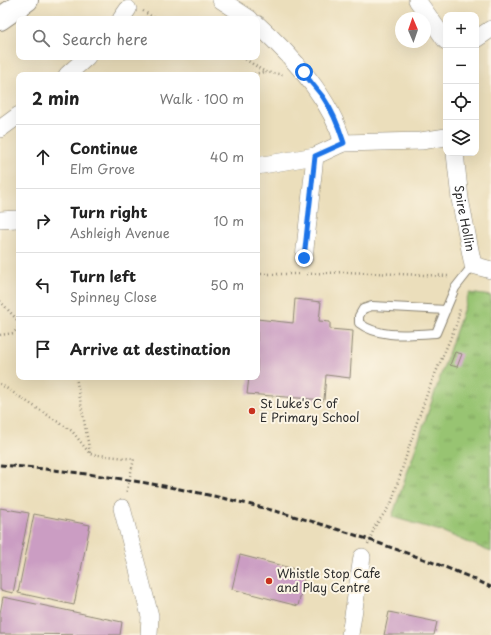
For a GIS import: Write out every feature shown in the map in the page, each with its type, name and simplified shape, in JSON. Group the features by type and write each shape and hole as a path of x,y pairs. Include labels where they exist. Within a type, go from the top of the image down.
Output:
{"street":[{"path":"0,19 27,0"},
{"path":"221,0 245,16"},
{"path":"417,0 443,38"},
{"path":"260,27 304,72 310,83 323,97 340,131 344,143"},
{"path":"479,37 491,29"},
{"path":"70,72 84,60"},
{"path":"0,130 16,117"},
{"path":"260,165 315,156 344,143 421,141 443,137"},
{"path":"304,258 315,156"},
{"name":"Spire Hollin","path":"455,156 460,199 472,261 491,270"},
{"path":"0,220 16,220"},
{"path":"122,508 150,616 149,635"},
{"path":"350,635 362,557"}],"lane":[{"path":"446,310 372,306 363,309 359,316 359,323 369,330 393,334 436,334 446,310 455,288 472,261"}],"path":[{"path":"247,60 265,72"},
{"path":"260,73 265,72 285,75"},
{"path":"260,274 344,272 454,276 472,261"},
{"path":"0,301 16,319"},
{"path":"362,557 376,526 391,504 427,394 457,322 461,303"},
{"path":"0,335 14,333 16,330"},
{"path":"77,380 90,454"},
{"path":"0,384 72,431 90,454 134,459 122,508"}],"green space":[{"path":"469,293 491,296 491,552 441,531 392,517"}],"building":[{"path":"295,299 321,302 319,321 330,322 330,329 353,331 350,378 326,375 324,400 247,394 249,380 260,380 260,319 293,323"},
{"path":"455,352 462,354 457,367 450,365"},
{"path":"0,508 29,513 13,593 0,590"},
{"path":"34,514 90,525 74,605 18,593"},
{"name":"Whistle Stop Cafe and Play Centre","path":"240,555 306,572 298,606 232,589"},
{"path":"3,597 122,622 120,635 0,634 0,613"},
{"path":"389,612 437,622 434,635 384,635"}],"railway":[{"path":"0,465 97,475 241,502 335,528 451,569 491,587"}],"place":[{"name":"St Luke's C of E Primary School","path":"252,411"},
{"name":"Whistle Stop Cafe and Play Centre","path":"269,581"}],"route":[{"path":"304,72 310,83 323,97 340,131 344,143 315,156 304,258"}]}
